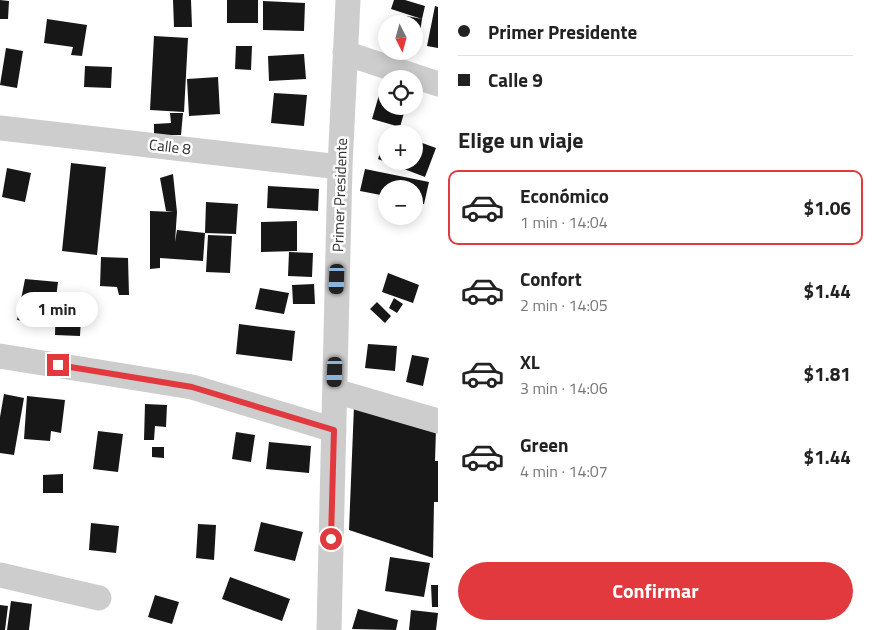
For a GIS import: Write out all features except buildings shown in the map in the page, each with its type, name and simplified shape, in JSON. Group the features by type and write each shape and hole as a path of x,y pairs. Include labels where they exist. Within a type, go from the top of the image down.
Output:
{"street":[{"name":"Primer Presidente","path":"329,630 340,167 348,0"},
{"path":"346,53 438,84"},
{"name":"Calle 8","path":"0,128 340,167"},
{"path":"0,356 192,387 334,430"},
{"path":"335,391 438,421"},
{"path":"0,575 99,598"}],"route":[{"path":"58,365 192,387 334,430 331,539"}]}
